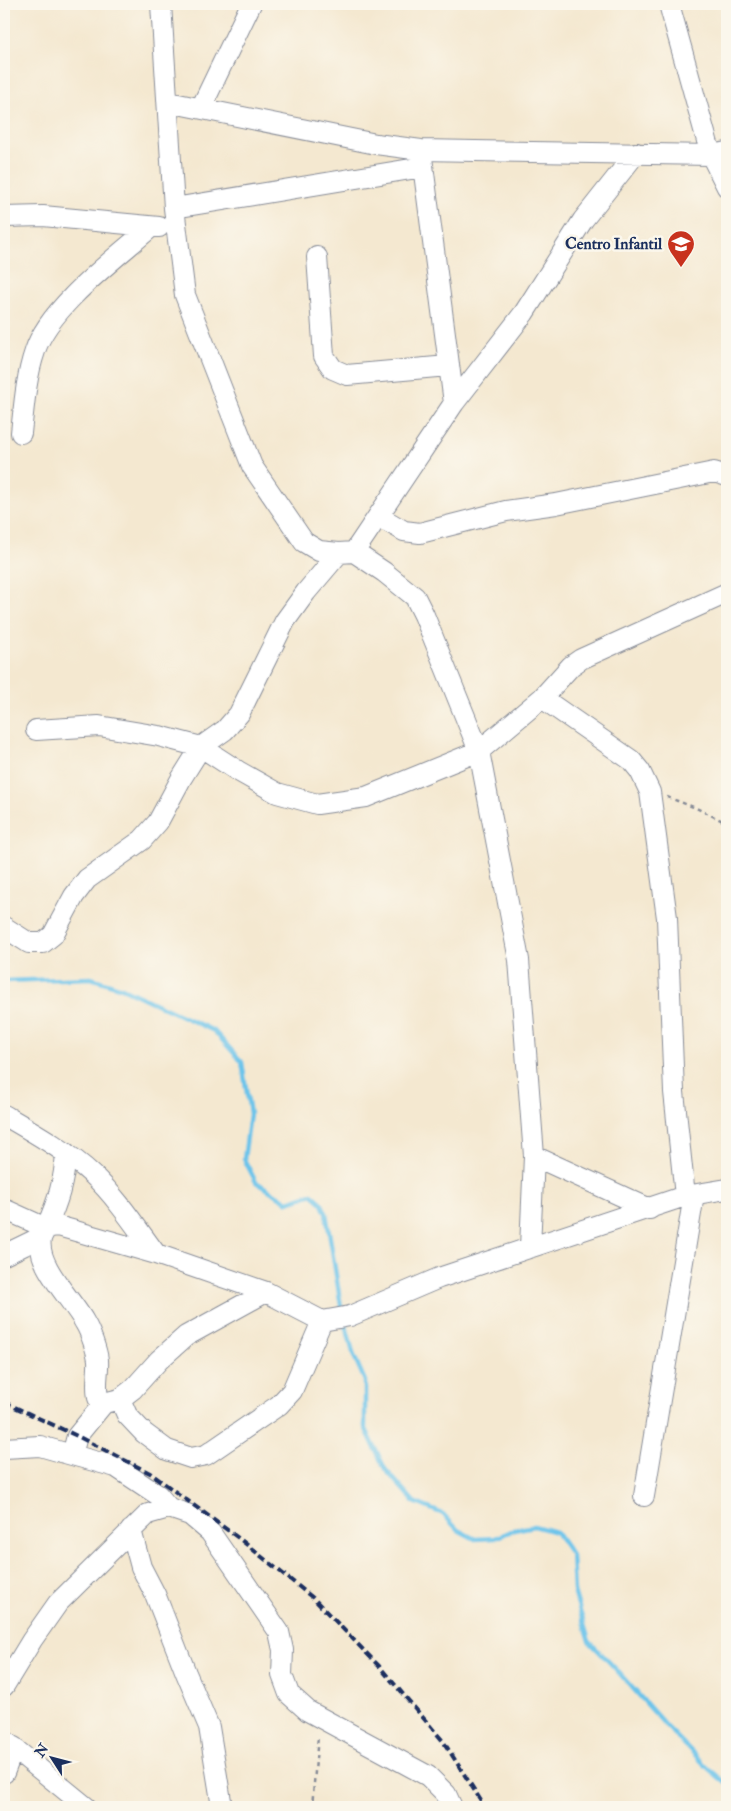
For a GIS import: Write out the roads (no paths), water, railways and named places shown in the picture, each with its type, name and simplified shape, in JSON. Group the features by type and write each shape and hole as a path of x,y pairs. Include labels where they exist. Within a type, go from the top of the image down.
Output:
{"street":[{"path":"161,4 175,217 185,295 252,466 304,542 319,551 347,552 384,572 415,597 479,751 520,960 534,1156 530,1248"},
{"path":"201,108 251,4"},
{"path":"669,4 719,153 727,187"},
{"path":"168,102 376,144 422,158"},
{"path":"4,927 30,943 43,943 52,935 74,896 87,879 142,840 158,822 181,778 202,747 225,730 239,714 285,621 306,592 347,552 378,516 454,403 524,313 583,220 636,153"},
{"path":"21,433 26,389 35,349 51,322 69,299 151,227 175,217 422,158 719,153"},
{"path":"422,158 454,403"},
{"path":"4,217 53,217 151,227"},
{"path":"317,257 324,356 333,369 347,376 448,366"},
{"path":"378,516 404,531 420,533 506,511 556,504 714,472 727,476"},
{"path":"36,730 99,726 159,736 202,747 238,771 277,793 317,804 366,797 479,751 542,698 570,666 581,659 727,593"},
{"path":"542,698 631,760 640,771 650,792 667,918 674,1092 690,1196 644,1496"},
{"path":"4,1115 66,1153 94,1176 156,1254"},
{"path":"66,1153 64,1180 44,1233 41,1249 51,1275 70,1299 86,1324 98,1360 95,1386 98,1398 112,1401 144,1434 167,1450 190,1458 206,1454 279,1405 292,1391 334,1319 439,1278 690,1196 727,1189"},
{"path":"534,1156 650,1209"},
{"path":"4,1209 44,1233"},
{"path":"4,1255 58,1226 156,1254 266,1292 334,1319"},
{"path":"72,1455 77,1436 112,1401 133,1389 159,1360 186,1336 266,1292"},
{"path":"4,1448 40,1446 116,1467 158,1495 169,1508"},
{"path":"4,1686 32,1640 58,1603 148,1514 169,1508 190,1514 210,1532 279,1632 283,1650 282,1675 289,1694 308,1710 428,1776 446,1794 452,1807"},
{"path":"131,1530 140,1567 155,1594 186,1674 209,1726 222,1807"},
{"path":"4,1773 9,1744 86,1807"}],"waterway":[{"path":"4,981 91,978 122,988 214,1031 242,1062 250,1114 244,1159 256,1182 288,1202 312,1194 321,1202 326,1213 342,1312"},
{"path":"345,1322 354,1356 365,1381 365,1427 385,1469 414,1502 443,1514 458,1530 475,1539 495,1538 514,1530 534,1526 556,1532 572,1555 574,1591 589,1641 667,1727 709,1769 727,1784"}],"railway":[{"path":"4,1402 150,1473 241,1540 313,1598 379,1666 443,1741 485,1807"}],"place":[{"name":"Centro Infantil","path":"681,268"}]}
